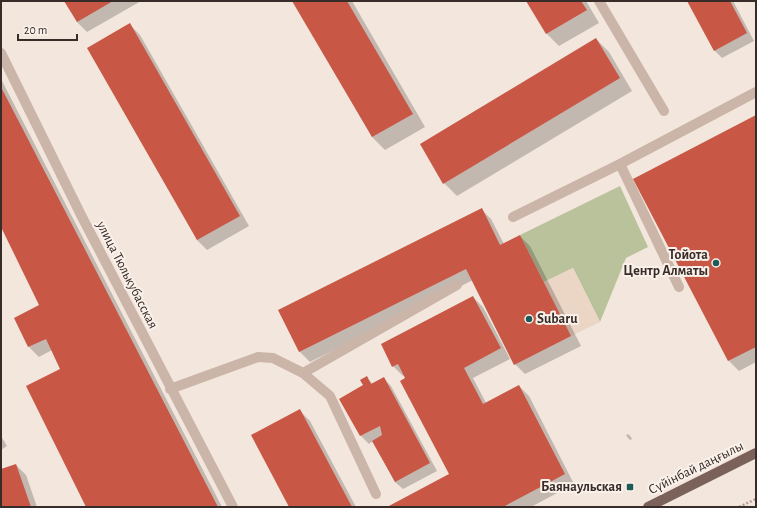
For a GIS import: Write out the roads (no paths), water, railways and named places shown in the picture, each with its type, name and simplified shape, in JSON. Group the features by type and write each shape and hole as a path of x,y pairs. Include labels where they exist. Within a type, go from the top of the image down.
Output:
{"main road":[{"name":"Сүйінбай даңғылы","path":"648,507 756,453"}],"street":[{"path":"599,1 664,111"},
{"name":"улица Тюлькубасская","path":"1,54 170,390 233,507"},
{"path":"513,217 620,164 756,92"},
{"path":"620,164 679,287"},
{"path":"303,373 457,285"},
{"path":"170,390 258,357 272,358 303,373 330,396 376,494"}],"place":[{"name":"Тойота Центр Алматы","path":"716,263"},
{"name":"Subaru","path":"529,319"},
{"name":"Баянаульская","path":"630,487"}]}
